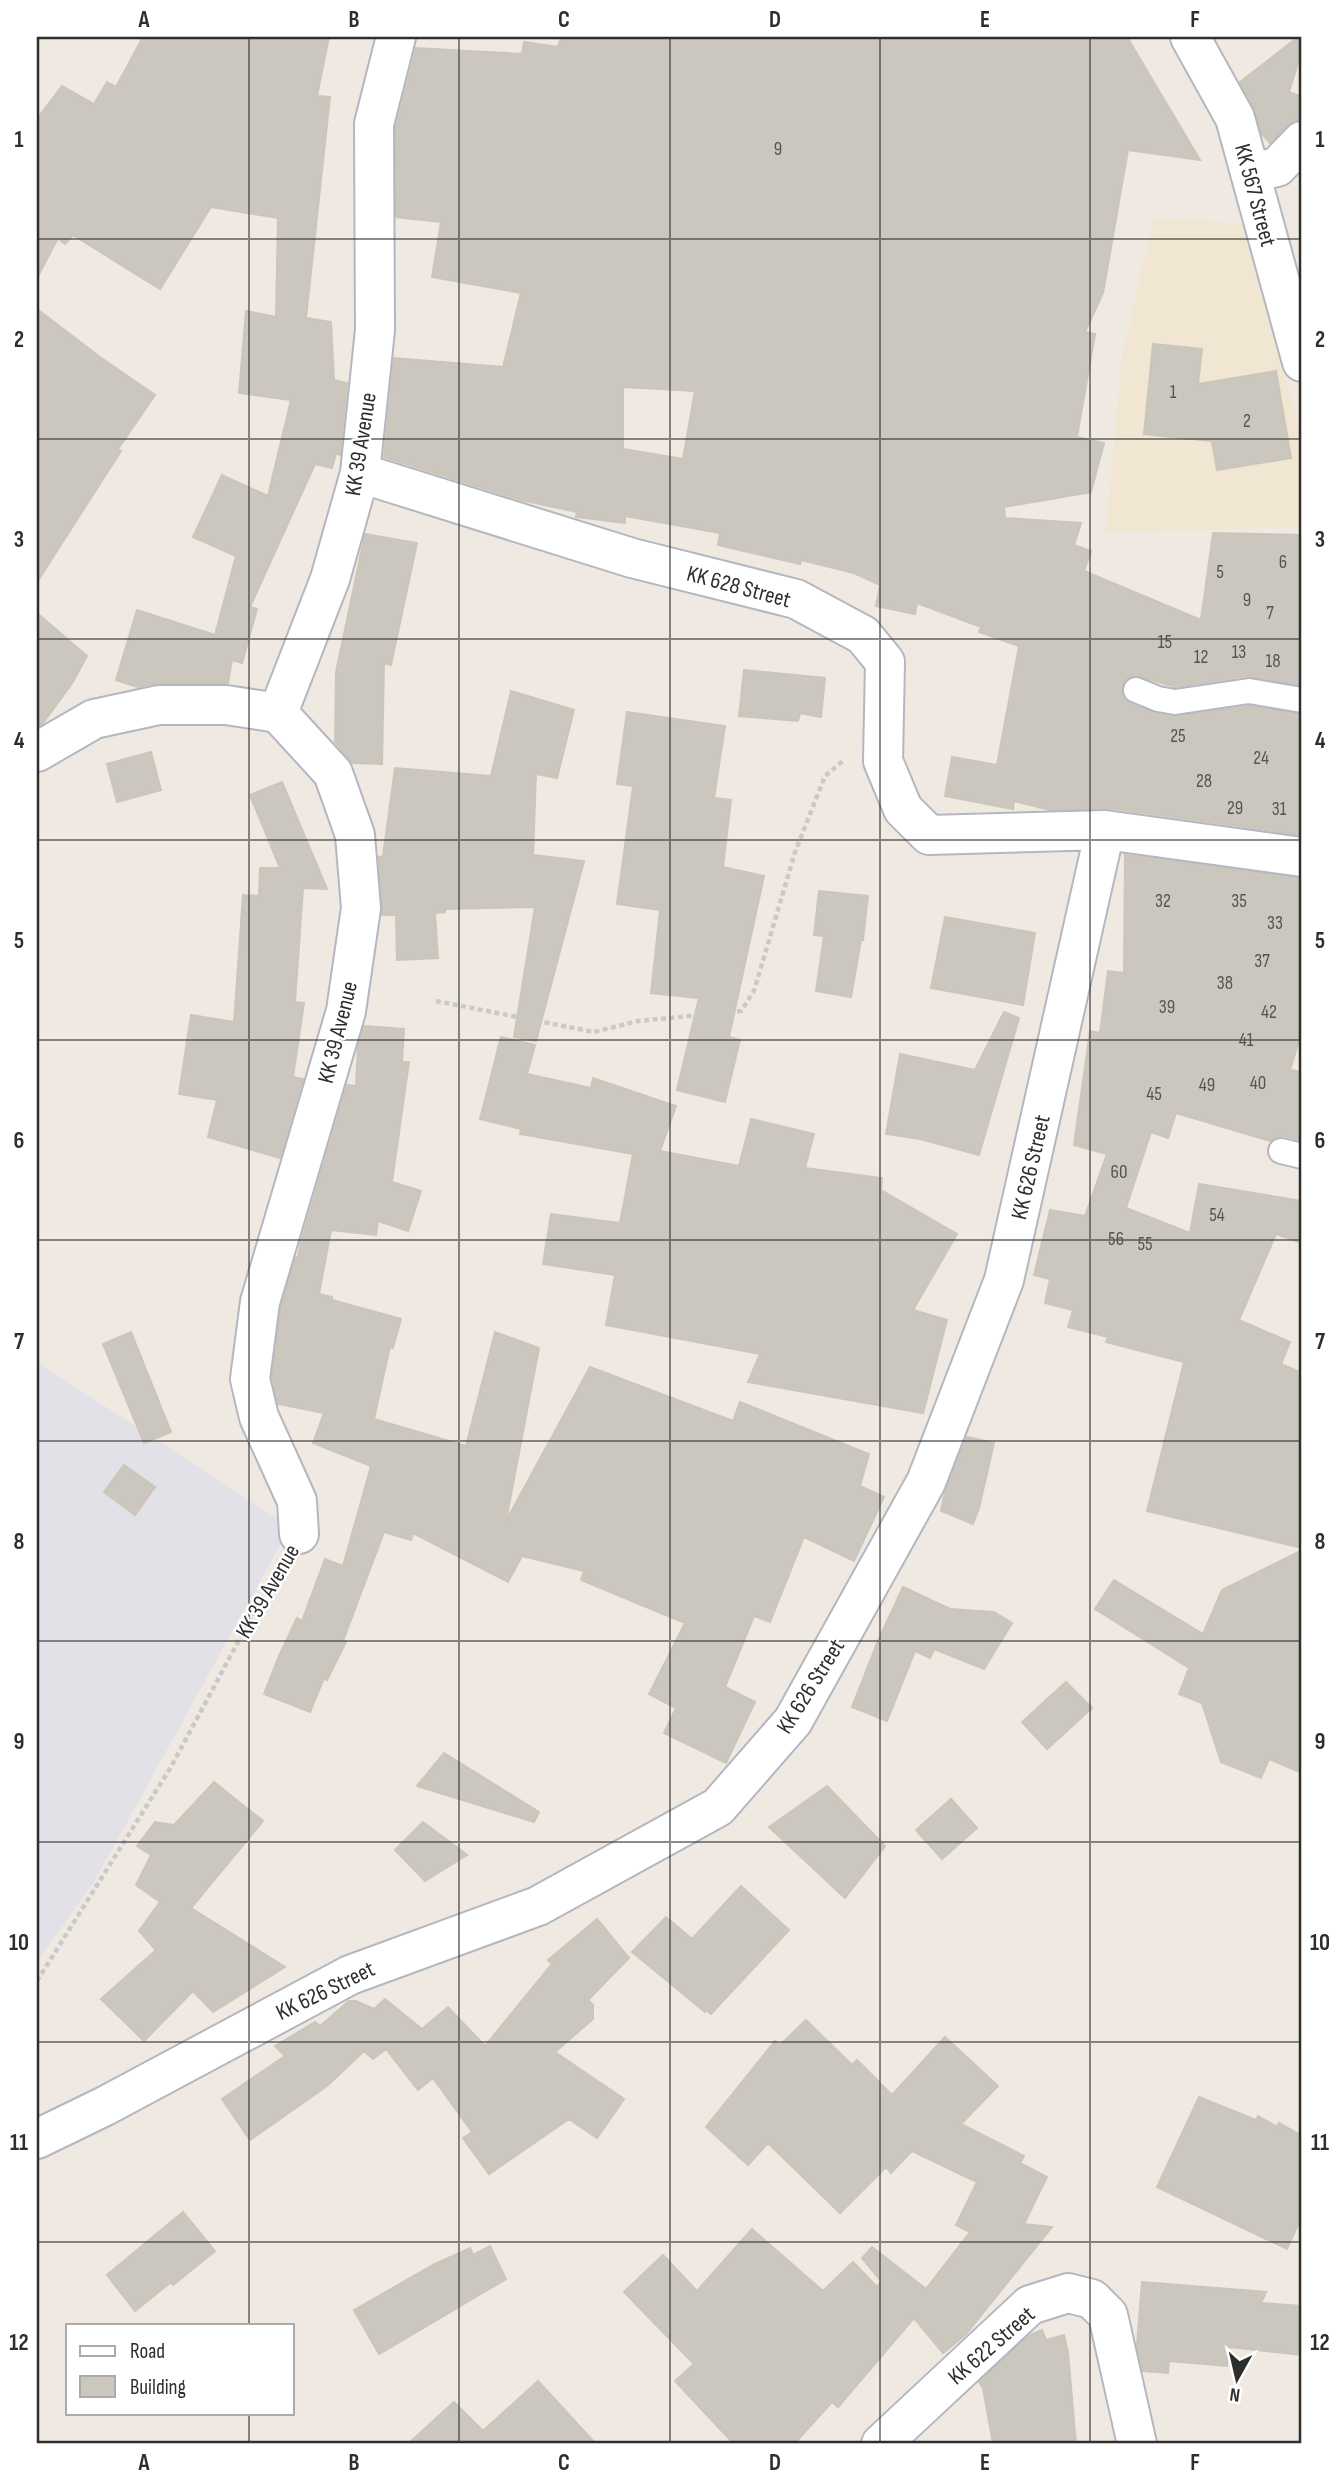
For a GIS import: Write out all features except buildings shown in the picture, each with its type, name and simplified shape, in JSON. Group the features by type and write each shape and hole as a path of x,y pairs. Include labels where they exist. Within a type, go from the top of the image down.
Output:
{"street":[{"name":"KK 39 Avenue","path":"299,1534 297,1501 258,1417 250,1379 260,1302 346,1011 361,908 355,835 333,772 278,713 330,579 360,473 375,330 374,124 396,37"},
{"name":"KK 567 Street","path":"1190,37 1235,118 1250,173 1295,300 1302,362"},
{"path":"1250,173 1277,167 1302,141"},
{"name":"KK 628 Street","path":"360,473 632,558 796,599 863,635 885,662 883,761 903,809 929,835 1105,830 1302,857"},
{"path":"37,752 94,719 159,705 226,705 278,713"},
{"name":"KK 626 Street","path":"37,2138 105,2106 350,1975 538,1906 718,1807 793,1721 926,1482 1004,1280 1105,830"},
{"name":"KK 622 Street","path":"881,2444 1030,2305 1068,2293 1092,2299 1108,2315 1137,2444"}],"lane":[{"path":"1136,690 1158,699 1175,702 1250,691 1302,699"}],"path":[{"path":"436,1001 594,1032 638,1021 741,1011 754,991 795,852 825,776 884,725"},
{"name":"KK 39 Avenue","path":"37,1981 171,1767 299,1534"}],"shaded area":[{"path":"1153,218 1243,224 1302,439 1302,527 1106,532 1122,358"},
{"path":"37,1362 290,1527 94,1882 37,1962"}]}
